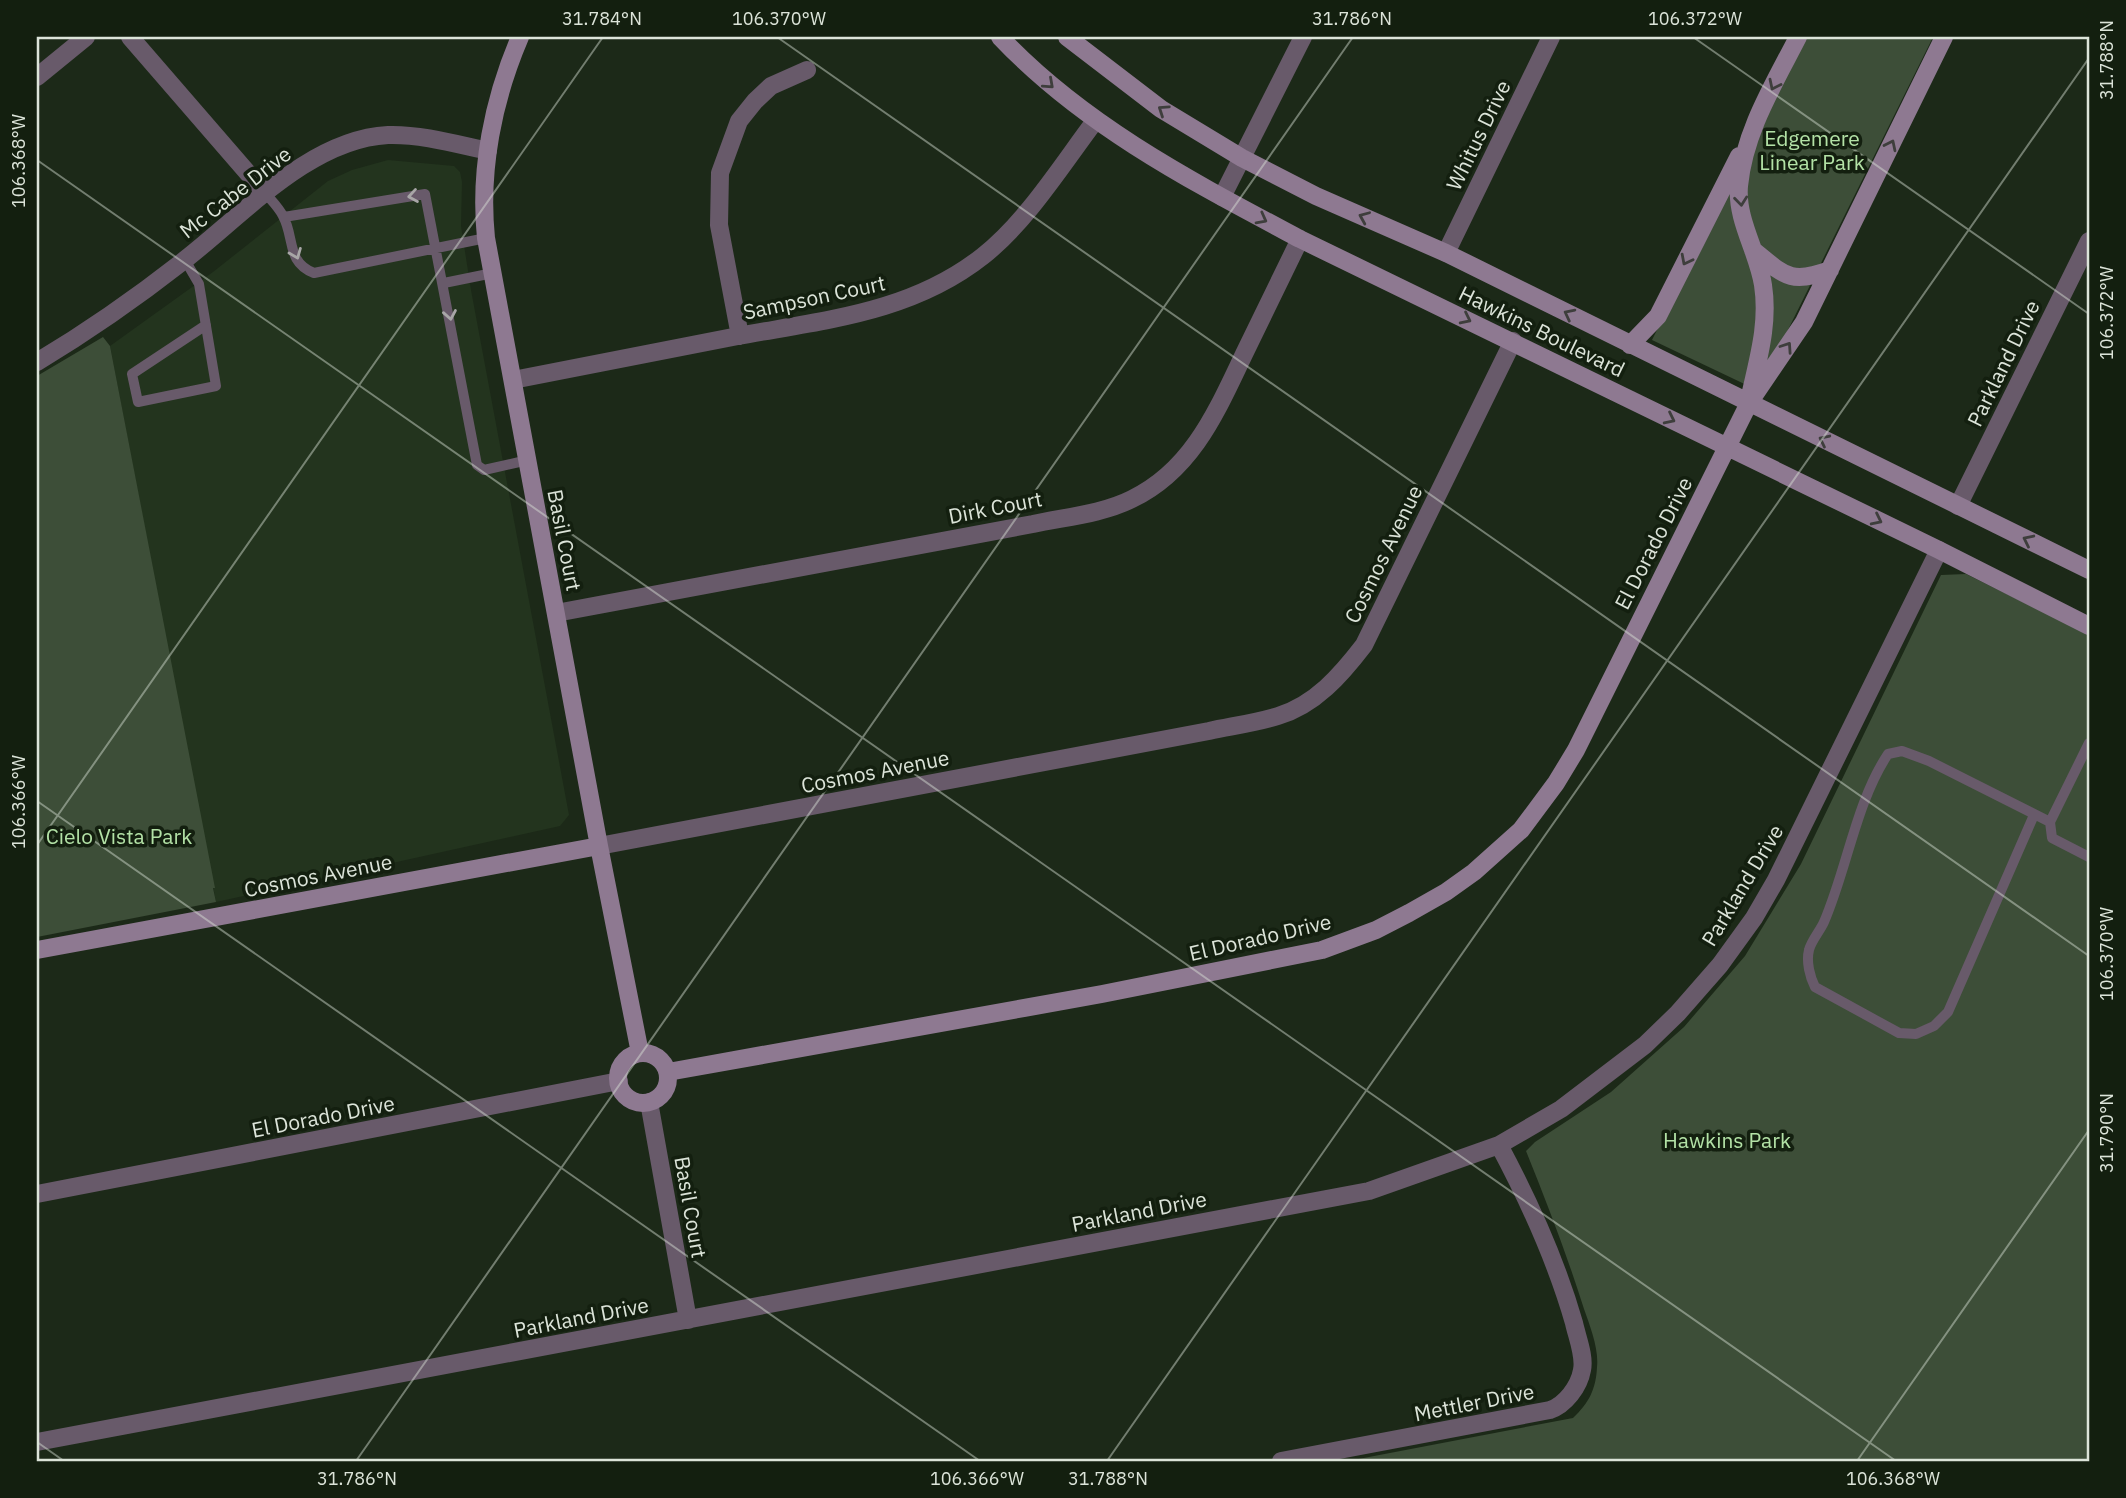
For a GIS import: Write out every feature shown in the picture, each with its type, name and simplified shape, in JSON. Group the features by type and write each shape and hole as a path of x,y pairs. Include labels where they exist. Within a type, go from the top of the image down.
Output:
{"main road":[{"name":"Basil Court","path":"520,37 502,83 488,151 484,180 486,239 640,1053"},
{"name":"Hawkins Boulevard","path":"1000,37 1057,91 1095,121 1222,197 1300,239 2089,625"},
{"name":"Hawkins Boulevard","path":"1067,37 1161,109 1242,158 1325,200 1446,253 2089,570"},
{"path":"1630,345 1658,316 1798,37"},
{"path":"1749,403 1804,322 1944,37"},
{"path":"1749,403 1765,323 1763,285 1740,205 1739,185 1750,134"},
{"path":"1753,250 1774,267 1794,278 1809,278 1830,270"},
{"name":"El Dorado Drive","path":"668,1072 1102,994 1322,950 1376,930 1446,892 1474,872 1521,830 1556,783 1576,750 1749,403"},
{"name":"Cosmos Avenue","path":"37,950 599,846"},
{"path":"640,1053 658,1057 668,1072 664,1091 649,1102 629,1098 622,1091 619,1081 623,1063 640,1053"}],"street":[{"path":"37,77 86,37"},
{"path":"130,37 266,194"},
{"path":"1222,197 1303,37"},
{"name":"Whitus Drive","path":"1446,253 1551,37"},
{"path":"740,336 719,225 720,173 739,121 755,101 771,86 807,70"},
{"name":"Sampson Court","path":"513,380 879,310 916,295 982,257 1012,230 1095,121"},
{"name":"Mc Cabe Drive","path":"37,362 133,299 297,169 340,146 386,135 441,141 488,151"},
{"name":"Dirk Court","path":"556,612 1033,524 1129,500 1152,488 1174,469 1207,429 1300,239"},
{"name":"Parkland Drive","path":"1958,506 2089,241"},
{"name":"Cosmos Avenue","path":"599,846 1209,731 1278,716 1295,709 1343,673 1364,645 1513,341"},
{"name":"Parkland Drive","path":"37,1442 1368,1191 1499,1145 1561,1109 1645,1045 1678,1013 1720,965 1754,918 1776,880 1939,550"},
{"name":"El Dorado Drive","path":"37,1194 619,1081"},
{"name":"Basil Court","path":"649,1102 688,1320"},
{"name":"Mettler Drive","path":"1281,1461 1550,1410 1557,1408 1574,1389 1583,1369 1580,1346 1566,1295 1546,1238 1499,1145"}],"lane":[{"path":"266,194 284,217 296,261 303,269 314,273 486,239"},
{"path":"284,217 425,194 438,248 477,466 484,470 528,460"},
{"path":"185,260 199,284 206,325 216,386 138,402 132,374 206,325"},
{"path":"444,283 493,273"},
{"path":"2089,743 2050,822 2052,838 2089,857"},
{"path":"2034,815 1948,1012 1934,1026 1916,1034 1899,1033 1815,987 1810,975 1809,950 1824,923 1866,800 1888,754 1902,751 1929,761 2050,822"}],"shaded area":[{"path":"388,160 454,166 460,172 461,226 471,290 569,815 560,826 216,902 110,346 213,272 328,181 352,170"}],"green space":[{"name":"Edgemere Linear Park","path":"1803,37 1933,37 1775,356 1755,389 1652,340"},
{"name":"Cielo Vista Park","path":"103,337 110,346 216,902 37,937 37,376"},
{"name":"Hawkins Park","path":"1966,574 2089,635 2089,1461 1348,1461 1573,1418 1583,1407 1593,1389 1597,1353 1564,1249 1526,1151 1535,1142 1611,1092 1684,1027 1745,956 1801,864 1941,575"}]}
